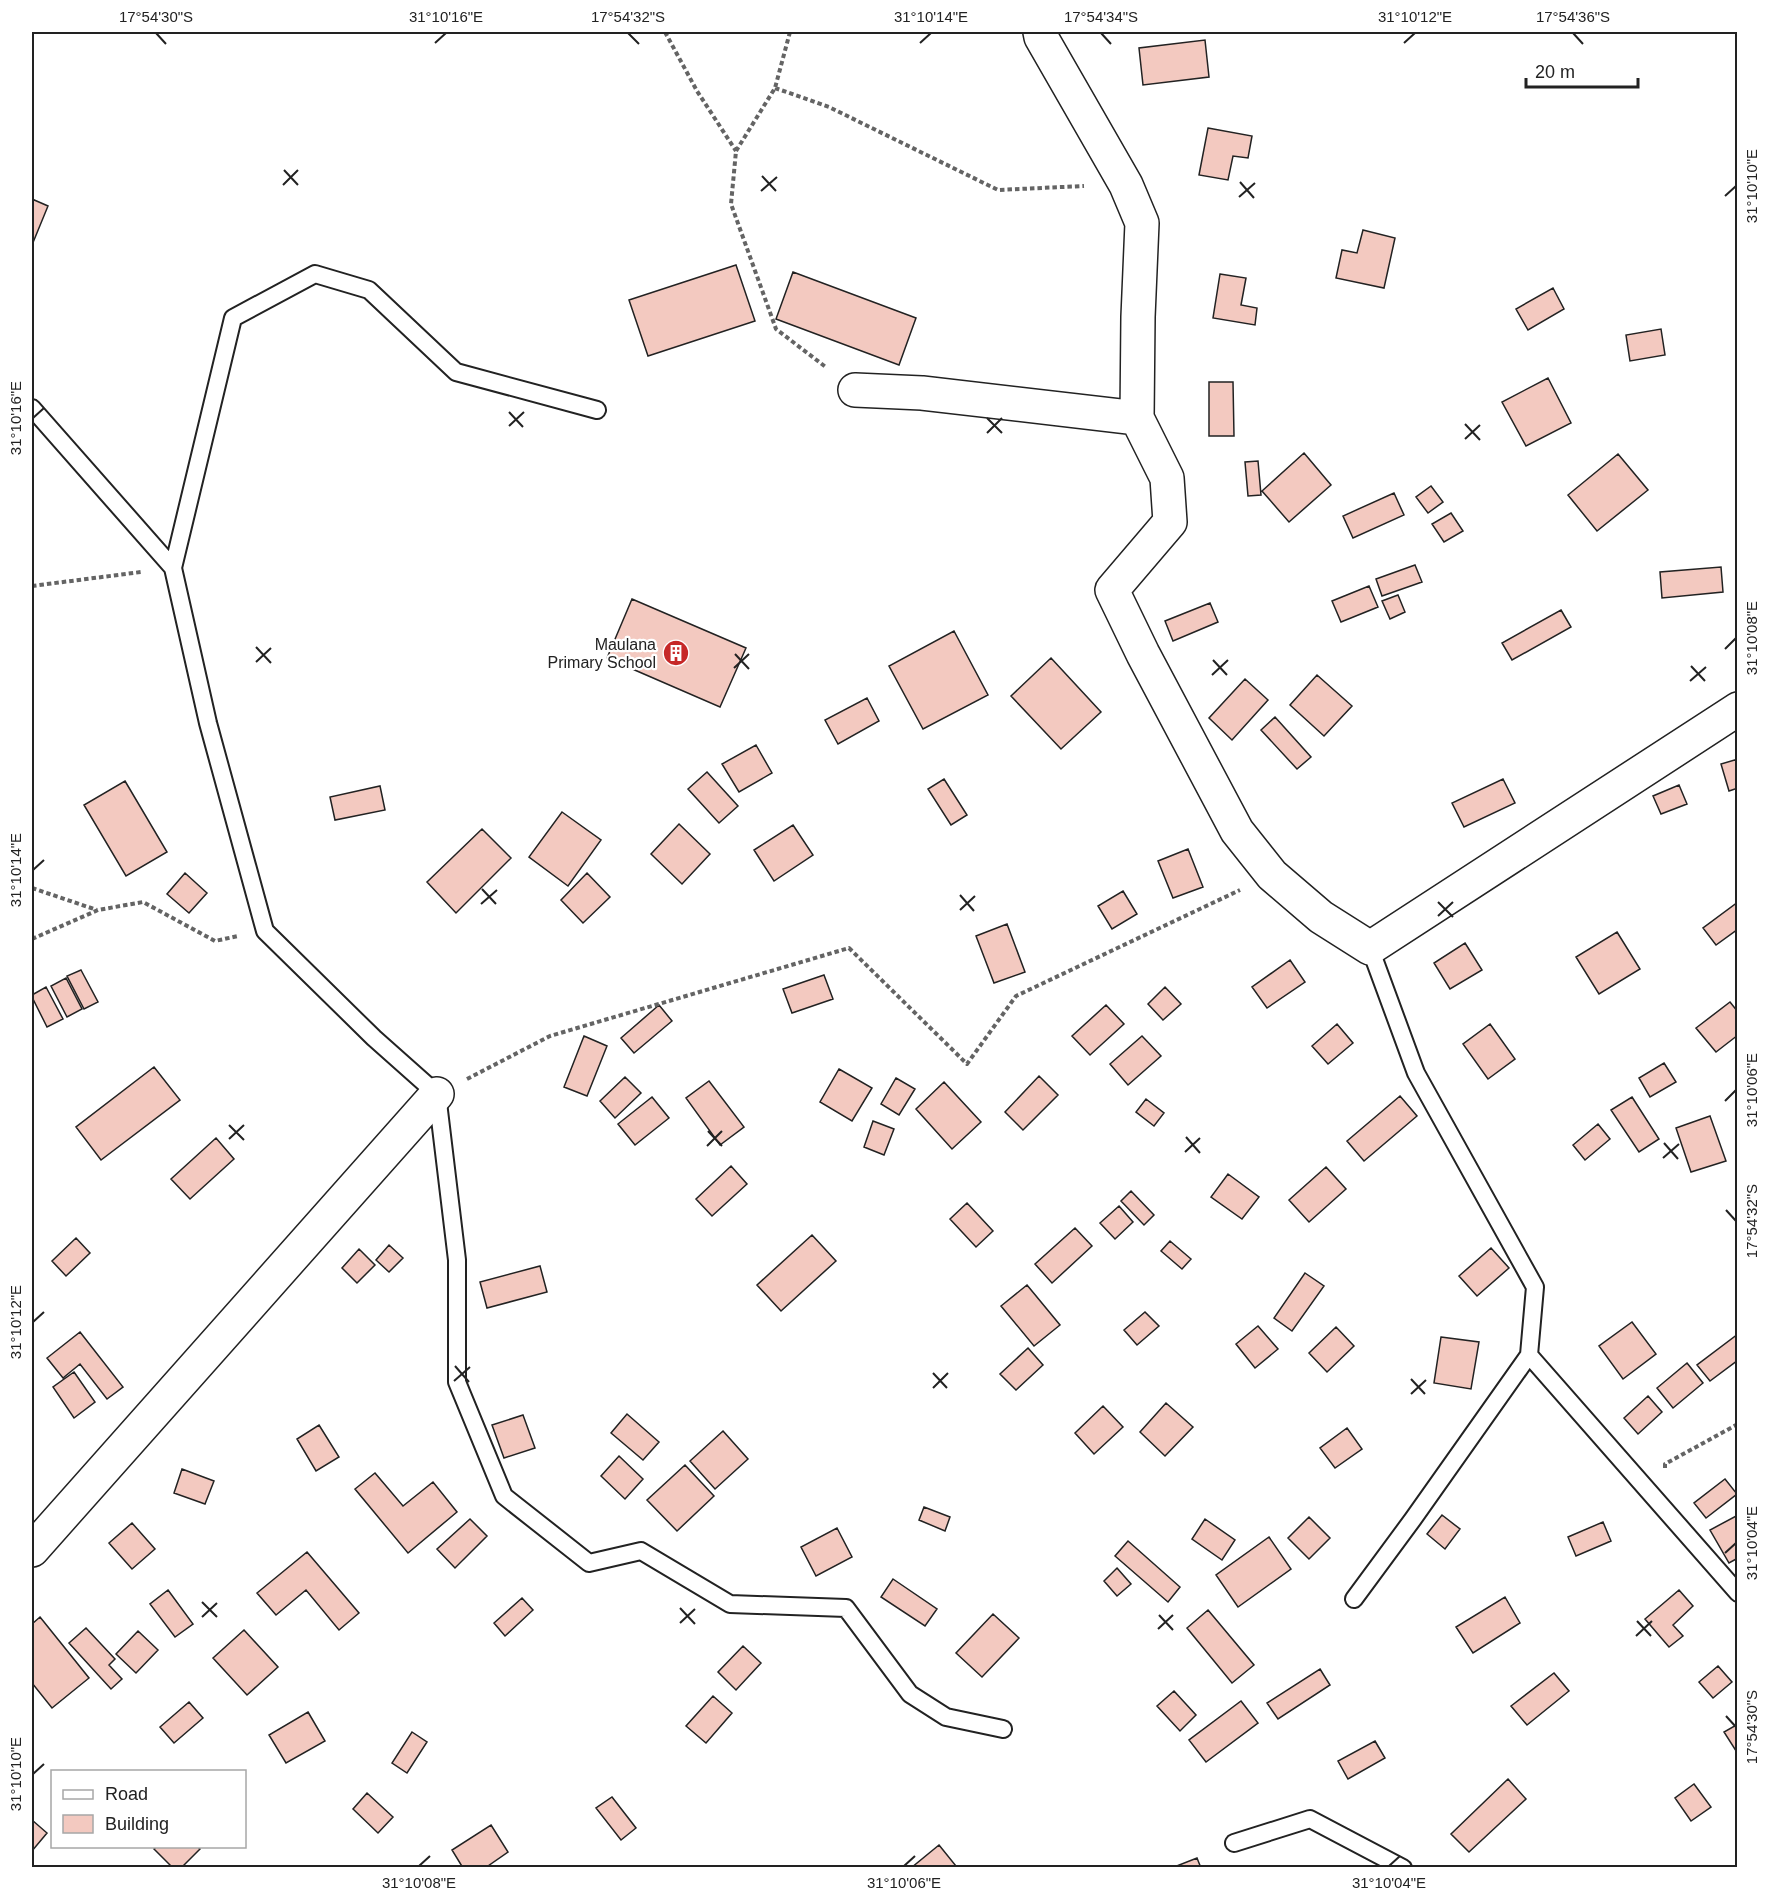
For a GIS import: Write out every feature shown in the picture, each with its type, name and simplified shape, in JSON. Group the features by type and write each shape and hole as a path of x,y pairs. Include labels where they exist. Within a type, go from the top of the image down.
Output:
{"street":[{"path":"1040,32 1126,185 1142,223 1137,317 1137,418 1167,478 1170,522 1112,590 1143,654 1237,831 1272,875 1320,917 1370,948 1737,709"},
{"path":"855,390 922,393 1137,418"},
{"path":"32,1550 437,1094"}],"lane":[{"path":"597,410 456,372 369,290 315,274 233,318 173,568 208,723 265,931 374,1038 437,1094 457,1260 457,1382 504,1496 589,1563 641,1551 730,1604 846,1608 910,1694 946,1718 1003,1729"},
{"path":"32,408 173,568"},
{"path":"1354,1599 1529,1355 1535,1287 1416,1074 1370,948"},
{"path":"1529,1355 1737,1593"},
{"path":"1234,1843 1310,1819 1403,1868"}],"path":[{"path":"665,32 697,91 736,151"},
{"path":"790,32 775,88 736,151 731,204 776,329 855,390"},
{"path":"775,88 829,107 998,190 1126,185"},
{"path":"32,586 173,568"},
{"path":"437,1094 550,1036 849,948 967,1064 1016,996 1272,875"},
{"path":"32,888 98,910"},
{"path":"32,939 98,910 143,902 214,941 265,931"},
{"path":"1665,1511 1665,1464 1737,1424"}],"building":[{"path":"1205,40 1209,77 1143,85 1139,48"},
{"path":"1208,128 1252,136 1248,158 1233,156 1228,180 1199,175"},
{"path":"32,199 48,206 32,245"},
{"path":"1363,230 1395,238 1384,288 1336,278 1342,250 1357,253"},
{"path":"736,265 755,321 648,356 629,300"},
{"path":"793,272 916,318 899,365 776,319"},
{"path":"1220,274 1246,278 1241,305 1257,308 1255,325 1213,318"},
{"path":"1553,288 1564,309 1528,330 1516,309"},
{"path":"1661,329 1665,355 1630,361 1626,335"},
{"path":"1548,378 1571,423 1526,446 1502,402"},
{"path":"1209,382 1233,382 1234,436 1209,436"},
{"path":"1304,453 1331,485 1289,522 1262,491"},
{"path":"1618,454 1648,490 1597,531 1568,495"},
{"path":"1258,461 1261,495 1248,496 1245,462"},
{"path":"1431,486 1443,502 1428,513 1416,497"},
{"path":"1394,493 1404,515 1353,538 1343,516"},
{"path":"1451,513 1463,531 1444,542 1432,524"},
{"path":"1415,565 1422,582 1382,596 1376,579"},
{"path":"1721,567 1723,592 1662,598 1660,572"},
{"path":"1369,586 1378,607 1341,622 1332,601"},
{"path":"1398,595 1405,612 1390,619 1382,601"},
{"name":"Maulana Primary School","path":"632,599 746,648 720,707 607,658"},
{"path":"1210,603 1218,622 1173,641 1165,621"},
{"path":"1561,610 1571,627 1512,660 1502,643"},
{"path":"954,631 988,695 923,729 889,666"},
{"path":"1051,658 1101,712 1061,749 1011,696"},
{"path":"1317,675 1352,706 1324,736 1290,705"},
{"path":"1245,679 1268,700 1232,740 1209,718"},
{"path":"867,698 879,721 838,744 825,720"},
{"path":"1275,717 1311,757 1297,769 1261,730"},
{"path":"756,745 772,773 739,792 722,764"},
{"path":"1738,759 1738,788 1729,791 1721,764"},
{"path":"707,772 738,806 719,823 688,789"},
{"path":"944,779 967,815 951,825 928,789"},
{"path":"1503,779 1515,803 1464,827 1452,803"},
{"path":"125,781 167,852 126,876 84,805"},
{"path":"1679,785 1687,804 1661,814 1653,796"},
{"path":"380,786 385,810 335,820 330,797"},
{"path":"562,812 601,840 568,886 529,857"},
{"path":"679,824 710,854 682,884 651,854"},
{"path":"793,825 813,855 774,881 754,850"},
{"path":"482,829 511,858 456,913 427,882"},
{"path":"1188,849 1203,887 1173,898 1158,861"},
{"path":"185,873 207,893 189,913 167,894"},
{"path":"587,873 610,897 583,923 561,900"},
{"path":"1123,891 1137,914 1112,929 1098,906"},
{"path":"1738,902 1738,929 1716,945 1703,928"},
{"path":"1007,924 1025,972 994,983 976,936"},
{"path":"1617,932 1640,969 1599,994 1576,957"},
{"path":"1465,943 1482,970 1450,989 1434,963"},
{"path":"1290,960 1305,982 1267,1008 1252,987"},
{"path":"81,970 98,1002 84,1009 67,976"},
{"path":"824,975 833,999 792,1013 783,989"},
{"path":"66,978 82,1009 67,1017 51,986"},
{"path":"46,987 63,1019 47,1027 32,997"},
{"path":"1165,987 1181,1004 1163,1020 1148,1004"},
{"path":"1730,1002 1738,1012 1738,1035 1716,1052 1696,1028"},
{"path":"659,1005 672,1021 634,1053 621,1038"},
{"path":"1106,1005 1124,1024 1090,1055 1072,1036"},
{"path":"1337,1024 1353,1043 1328,1064 1312,1046"},
{"path":"1490,1024 1515,1059 1488,1079 1463,1044"},
{"path":"584,1036 607,1046 587,1096 564,1087"},
{"path":"1142,1036 1161,1056 1128,1085 1110,1064"},
{"path":"1664,1063 1676,1082 1650,1097 1639,1078"},
{"path":"154,1067 180,1100 101,1160 76,1127"},
{"path":"839,1069 872,1088 852,1121 820,1102"},
{"path":"1039,1076 1058,1095 1023,1130 1005,1112"},
{"path":"625,1077 641,1093 615,1118 600,1101"},
{"path":"896,1078 915,1089 899,1115 881,1104"},
{"path":"709,1081 744,1127 720,1145 686,1098"},
{"path":"944,1082 981,1122 952,1149 916,1109"},
{"path":"1400,1096 1417,1116 1364,1161 1347,1141"},
{"path":"652,1097 669,1118 635,1145 618,1124"},
{"path":"1632,1097 1659,1139 1639,1152 1611,1110"},
{"path":"1146,1099 1164,1113 1154,1126 1136,1112"},
{"path":"1710,1116 1726,1161 1691,1172 1676,1128"},
{"path":"873,1121 894,1129 884,1155 864,1147"},
{"path":"1598,1124 1610,1139 1585,1160 1573,1145"},
{"path":"216,1138 234,1159 190,1199 171,1179"},
{"path":"731,1166 747,1184 712,1216 696,1199"},
{"path":"1326,1167 1346,1189 1309,1222 1289,1200"},
{"path":"1228,1174 1259,1197 1242,1219 1211,1197"},
{"path":"1131,1191 1154,1215 1144,1225 1121,1201"},
{"path":"967,1203 993,1231 976,1247 950,1219"},
{"path":"1119,1206 1133,1222 1115,1239 1100,1223"},
{"path":"1075,1228 1092,1246 1052,1283 1035,1264"},
{"path":"812,1235 836,1261 781,1311 757,1285"},
{"path":"76,1238 90,1253 66,1276 52,1261"},
{"path":"1170,1241 1191,1259 1182,1269 1161,1251"},
{"path":"389,1245 403,1258 389,1272 376,1260"},
{"path":"1491,1248 1509,1268 1477,1296 1459,1276"},
{"path":"359,1249 375,1265 357,1283 342,1268"},
{"path":"540,1266 547,1292 487,1308 480,1282"},
{"path":"1305,1273 1324,1286 1292,1331 1274,1318"},
{"path":"1027,1285 1060,1325 1034,1346 1001,1306"},
{"path":"1145,1312 1159,1326 1137,1345 1124,1330"},
{"path":"1632,1322 1656,1354 1623,1379 1599,1346"},
{"path":"1258,1326 1278,1349 1255,1368 1236,1344"},
{"path":"1336,1327 1354,1346 1327,1372 1309,1353"},
{"path":"80,1332 123,1387 107,1399 80,1364 63,1378 47,1358"},
{"path":"1738,1334 1738,1360 1710,1381 1697,1365"},
{"path":"1441,1337 1479,1342 1471,1389 1434,1383"},
{"path":"1028,1348 1043,1365 1016,1390 1000,1374"},
{"path":"1687,1363 1703,1383 1673,1408 1657,1388"},
{"path":"74,1372 95,1402 74,1418 53,1387"},
{"path":"1648,1396 1662,1412 1638,1434 1624,1418"},
{"path":"1166,1403 1193,1427 1165,1456 1140,1432"},
{"path":"1103,1406 1123,1427 1094,1454 1075,1433"},
{"path":"627,1414 659,1442 643,1460 611,1433"},
{"path":"523,1415 535,1448 504,1458 492,1425"},
{"path":"319,1425 339,1457 316,1471 297,1439"},
{"path":"1347,1428 1362,1449 1335,1468 1320,1448"},
{"path":"723,1431 748,1459 715,1489 690,1461"},
{"path":"619,1456 643,1479 625,1499 601,1476"},
{"path":"685,1465 714,1496 677,1531 647,1500"},
{"path":"182,1469 214,1481 205,1504 174,1493"},
{"path":"375,1473 403,1506 433,1482 457,1512 408,1553 355,1489"},
{"path":"1725,1479 1737,1494 1706,1518 1694,1503"},
{"path":"924,1507 950,1517 945,1531 919,1520"},
{"path":"1442,1515 1460,1529 1445,1549 1427,1534"},
{"path":"1738,1515 1738,1558 1729,1563 1710,1530"},
{"path":"1309,1517 1330,1538 1309,1559 1288,1538"},
{"path":"470,1519 487,1536 455,1568 437,1549"},
{"path":"1205,1519 1235,1540 1222,1560 1192,1539"},
{"path":"1603,1522 1611,1541 1576,1556 1568,1537"},
{"path":"132,1523 155,1549 132,1569 109,1543"},
{"path":"837,1528 852,1557 816,1576 801,1547"},
{"path":"1269,1537 1291,1569 1238,1607 1216,1575"},
{"path":"1128,1541 1180,1587 1168,1602 1115,1556"},
{"path":"307,1552 359,1613 339,1630 306,1590 276,1615 257,1593"},
{"path":"1117,1568 1131,1584 1117,1596 1104,1581"},
{"path":"893,1579 937,1609 925,1626 881,1597"},
{"path":"168,1590 193,1624 175,1637 150,1604"},
{"path":"1679,1590 1693,1606 1673,1625 1683,1636 1669,1647 1645,1619"},
{"path":"1505,1597 1520,1623 1473,1653 1456,1627"},
{"path":"522,1598 533,1610 505,1636 494,1623"},
{"path":"1208,1610 1254,1665 1232,1683 1187,1628"},
{"path":"993,1614 1019,1638 982,1677 956,1653"},
{"path":"40,1617 89,1678 52,1708 32,1683 32,1624"},
{"path":"86,1628 115,1659 109,1665 122,1679 111,1689 69,1643"},
{"path":"244,1630 278,1667 247,1695 213,1658"},
{"path":"138,1631 158,1650 136,1673 116,1654"},
{"path":"743,1646 761,1663 736,1690 718,1672"},
{"path":"1718,1666 1732,1682 1713,1698 1699,1682"},
{"path":"1320,1669 1330,1685 1278,1719 1267,1703"},
{"path":"1554,1673 1569,1691 1527,1725 1511,1706"},
{"path":"1174,1691 1196,1715 1180,1731 1157,1706"},
{"path":"713,1696 732,1713 706,1743 686,1726"},
{"path":"1241,1701 1258,1723 1206,1762 1189,1740"},
{"path":"189,1702 203,1718 174,1743 160,1727"},
{"path":"308,1712 325,1741 286,1763 269,1735"},
{"path":"1738,1724 1738,1754 1724,1732"},
{"path":"412,1732 427,1742 407,1773 392,1763"},
{"path":"1375,1741 1385,1758 1348,1779 1338,1761"},
{"path":"1508,1779 1526,1799 1469,1852 1451,1834"},
{"path":"1694,1784 1711,1807 1691,1821 1675,1798"},
{"path":"367,1793 393,1817 378,1833 353,1809"},
{"path":"612,1797 636,1828 621,1840 596,1808"},
{"path":"32,1820 47,1833 32,1851"},
{"path":"491,1825 508,1852 485,1868 463,1868 452,1850"},
{"path":"939,1845 956,1866 953,1868 911,1868"},
{"path":"154,1849 200,1849 181,1868 173,1868"},
{"path":"1197,1858 1201,1868 1174,1868 1174,1867"}],"place":[{"name":"Maulana Primary School","path":"676,653"}]}
